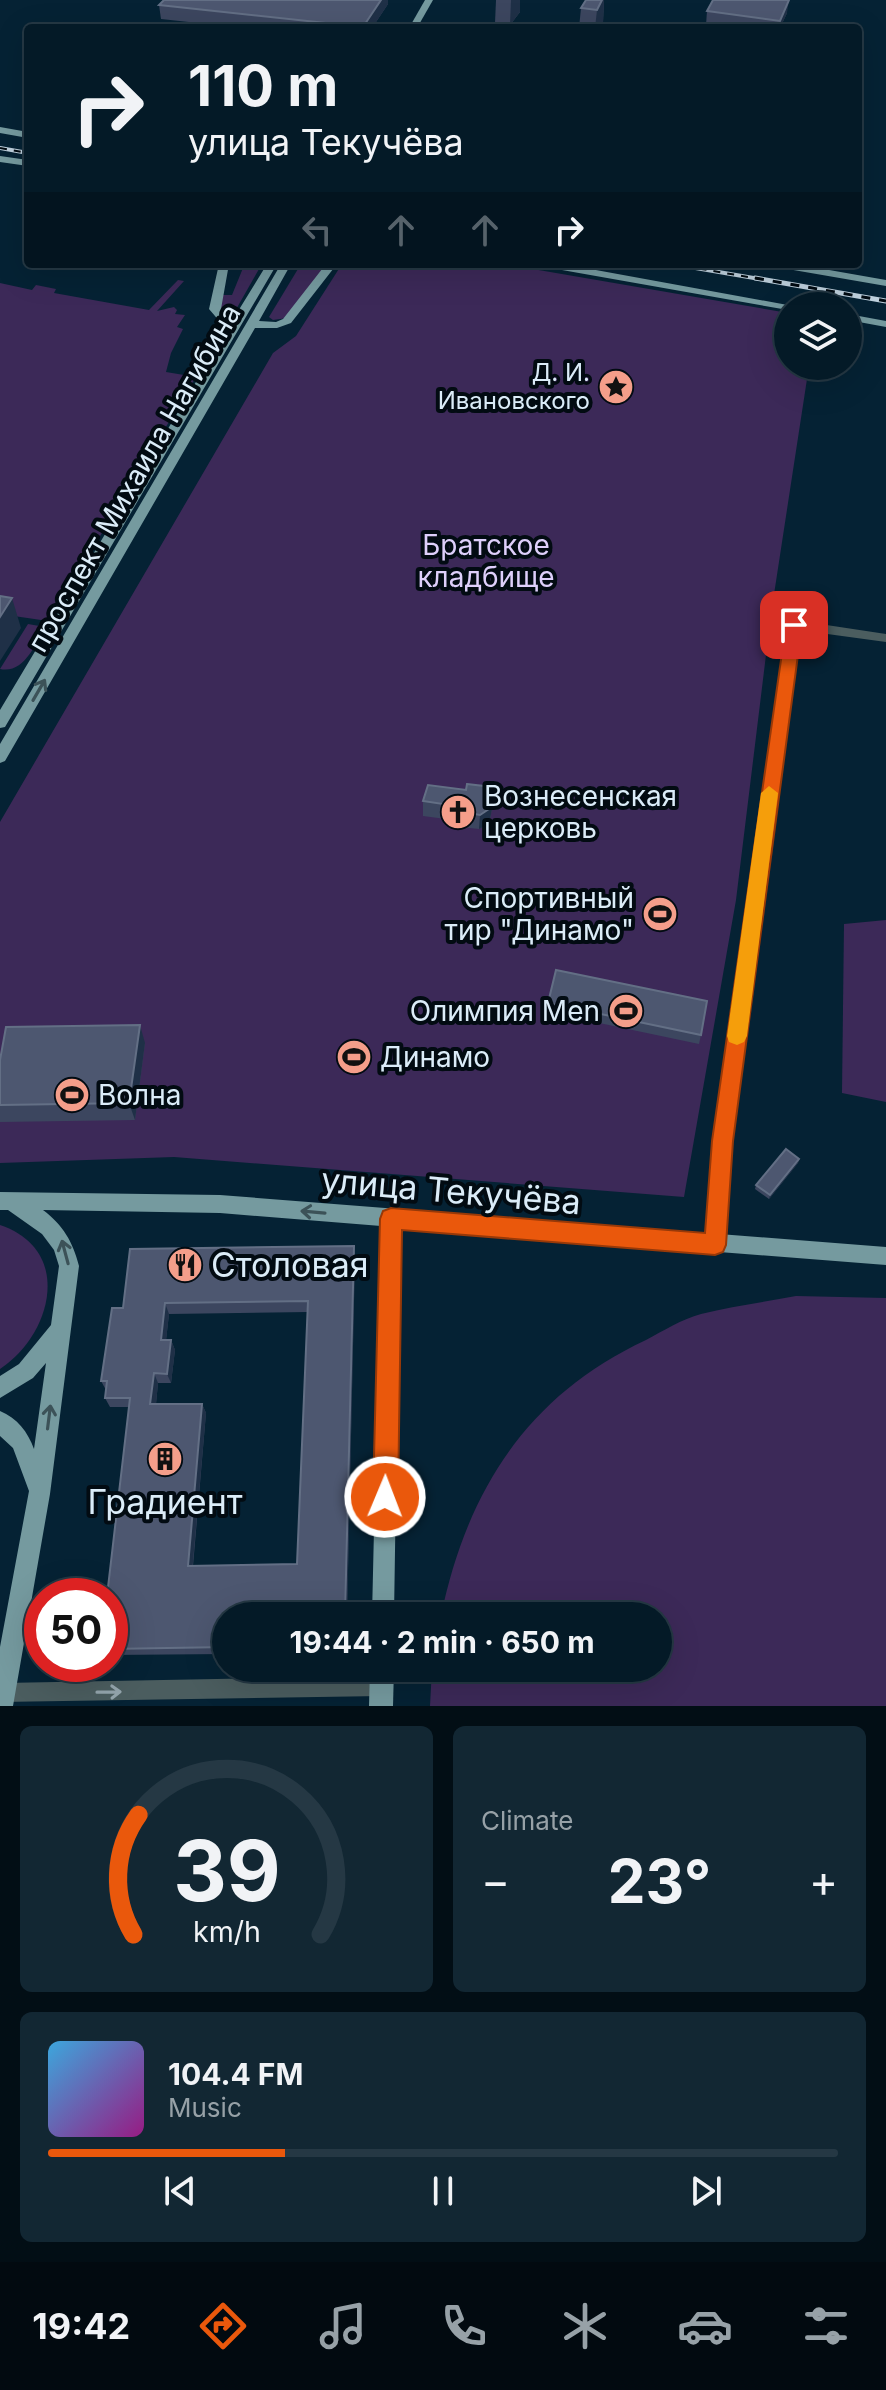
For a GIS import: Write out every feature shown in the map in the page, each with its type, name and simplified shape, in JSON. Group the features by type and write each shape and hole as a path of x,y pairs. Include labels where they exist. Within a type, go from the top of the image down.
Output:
{"main road":[{"path":"415,24 429,0"},
{"path":"426,24 440,0"},
{"path":"0,130 24,134"},
{"path":"0,159 24,162"},
{"path":"223,268 214,306 216,313 242,323 277,325 287,321 329,268"},
{"name":"проспект Михаила Нагибина","path":"0,757 270,268"},
{"name":"проспект Михаила Нагибина","path":"0,723 242,323 283,268"},
{"path":"568,268 774,305"},
{"path":"799,268 886,283"},
{"path":"862,320 886,324"},
{"path":"2,1700 39,1494 69,1266 66,1250 49,1224 5,1201"},
{"name":"улица Текучёва","path":"5,1201 220,1204 886,1256"},
{"path":"383,1602 391,1219"},
{"path":"0,1388 26,1371 61,1329"},
{"path":"0,1422 21,1441 39,1494"}],"street":[{"path":"715,1245 722,1141 794,625 886,638"},
{"path":"2,1700 382,1687"}],"green space":[{"path":"243,268 259,269 234,313 226,314 220,308 223,295 232,295"},
{"path":"299,268 325,268 287,318 273,320 269,317"},
{"name":"Братское кладбище","path":"339,268 527,268 774,311 774,380 807,380 771,614 736,900 684,1197 174,1157 0,1163 0,822 273,353 296,336"},
{"path":"178,280 184,281 157,311 174,307 177,310 175,314 185,315 177,327 183,329 166,372 196,377 50,619 0,614 0,283 32,290 36,285 56,289 54,293 149,310"},
{"path":"28,624 45,627 33,650 16,667 0,669"},
{"path":"886,920 886,1102 842,1093 844,924"},
{"path":"0,1225 23,1237 39,1253 46,1273 47,1294 32,1336 18,1354 0,1369"},
{"path":"796,1296 886,1298 886,1706 430,1706 431,1682 672,1682 672,1602 444,1602 467,1527 486,1488 509,1451 536,1418 604,1362 694,1316"}],"building":[{"path":"164,0 381,0 365,24 335,24 159,5"},
{"path":"586,0 602,0 597,10 581,8"},
{"path":"713,0 789,0 780,21 707,11"},
{"path":"0,596 12,598 0,617"},
{"path":"467,784 484,786 493,794 489,809 480,815 462,812 463,807 423,801 428,785 466,790"},
{"name":"Олимпия Men","path":"556,970 707,1001 701,1035 548,1003"},
{"name":"Волна","path":"140,1025 129,1103 0,1105 0,1060 6,1027"},
{"path":"786,1149 799,1159 770,1195 756,1185"},
{"name":"Градиент","path":"354,1246 345,1602 212,1602 212,1647 128,1649 128,1578 109,1578 130,1398 105,1398 107,1381 101,1381 112,1308 123,1308 130,1249","holes":["308,1301 297,1564 188,1566 202,1404 150,1404 154,1373 167,1374 171,1340 161,1340 165,1303"]}],"railway":[{"path":"0,148 24,152"},
{"path":"696,268 766,280"},
{"path":"755,278 886,301"}],"slow traffic":[{"path":"737,1036 769,793"}],"place":[{"name":"Д. И. Ивановского","path":"616,387"},
{"name":"Вознесенская церковь","path":"458,812"},
{"name":"Спортивный тир \"Динамо\"","path":"660,914"},
{"name":"Олимпия Men","path":"626,1011"},
{"name":"Динамо","path":"354,1057"},
{"name":"Волна","path":"72,1095"},
{"name":"Столовая","path":"185,1265"},
{"name":"Градиент","path":"165,1459"}],"route":[{"path":"385,1497 391,1219 715,1245 722,1141 794,625"}]}
